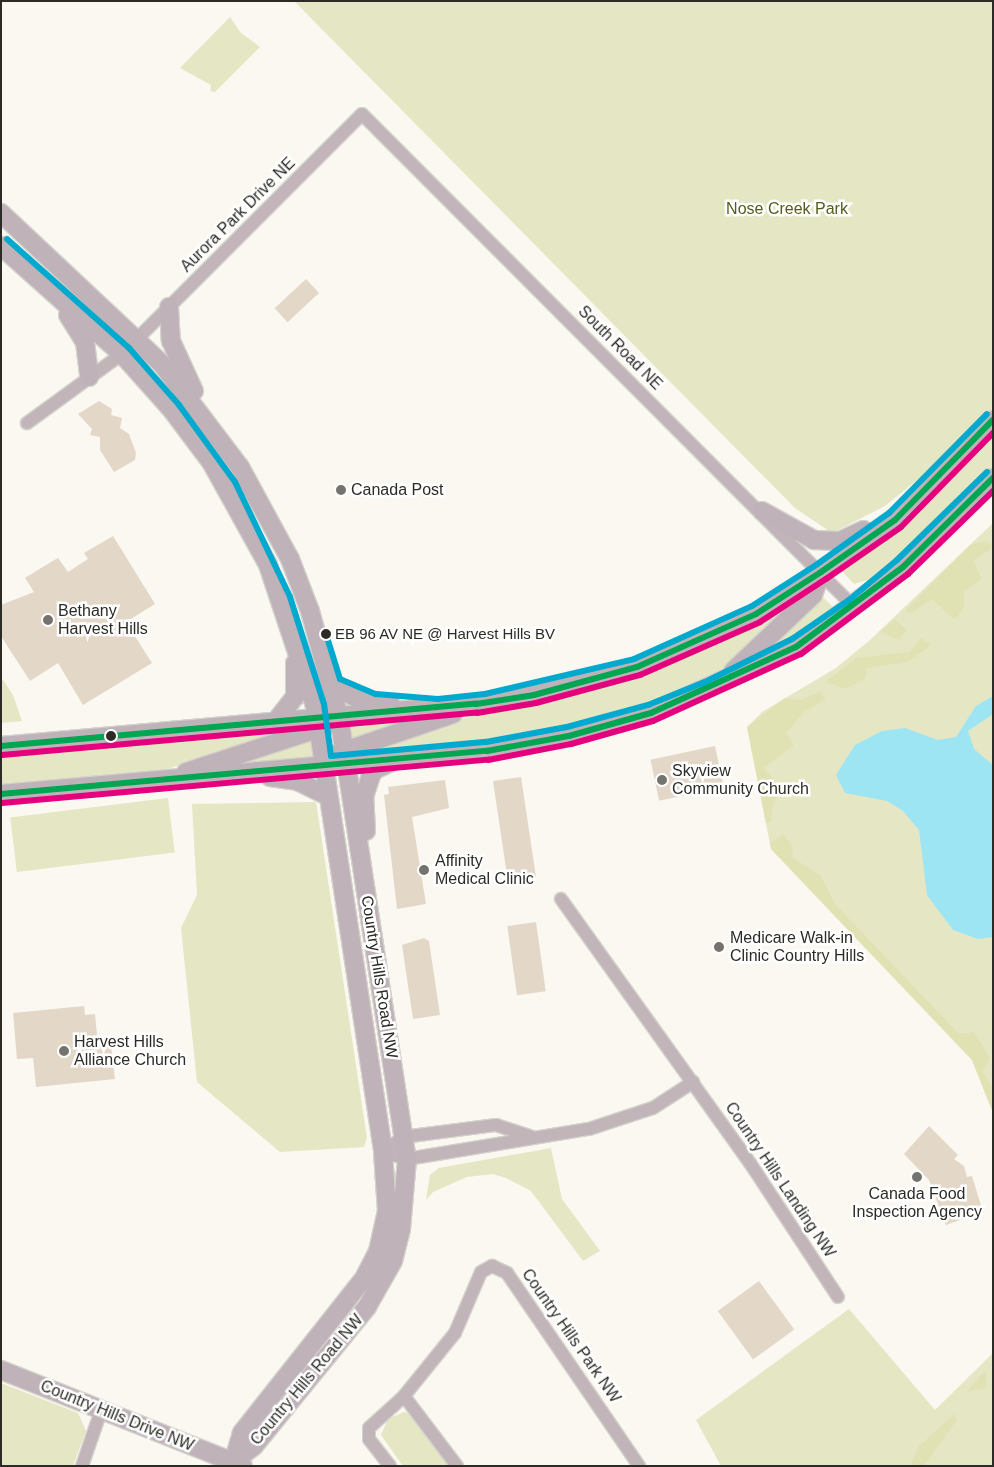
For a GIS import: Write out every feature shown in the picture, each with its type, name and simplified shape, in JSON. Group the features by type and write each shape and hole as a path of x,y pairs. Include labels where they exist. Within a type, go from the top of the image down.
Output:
{"main road":[{"path":"1,213 136,339 219,436"},
{"path":"1,246 122,354 172,410 227,486 268,565 286,612 297,688 292,704 276,722"},
{"path":"34,277 75,323 86,342 89,378"},
{"path":"169,308 171,341 219,436"},
{"path":"172,779 206,763 339,716 486,703 590,681 679,652 756,614 821,572 895,520 993,420"},
{"name":"Country Hills Road NW","path":"219,436 290,559 333,686 364,876 406,1159 401,1229 380,1287 238,1465"},
{"path":"344,757 398,759 487,751 569,736 651,713 709,690 796,648 854,607 903,566 993,478"},
{"path":"762,511 814,540 840,541 934,481"},
{"path":"709,690 787,622 813,595 821,572"},
{"name":"Country Hills Road NW","path":"238,1465 242,1433 365,1277 378,1251 387,1212 383,1152 317,724 286,612"},
{"path":"333,686 361,700 438,708"},
{"path":"1,794 323,765 486,703"},
{"path":"1,746 276,722 317,724"},
{"path":"364,876 366,791 374,770 398,759"},
{"path":"232,773 297,781 328,796"},
{"name":"Country Hills Drive NW","path":"1,1370 102,1408 238,1465"}],"street":[{"name":"Aurora Park Drive NE","path":"27,423 122,354 362,114"},
{"name":"South Road NE","path":"362,114 762,511 854,607"},
{"name":"Country Hills Landing NW","path":"562,899 694,1082 838,1297"},
{"path":"383,1152 406,1159 501,1146 530,1136 589,1129 653,1108 694,1082"},
{"path":"383,1152 403,1137 496,1125 530,1136"},
{"name":"Country Hills Park NW","path":"390,1466 369,1438 369,1428 404,1396 455,1333 481,1272 492,1266 508,1273 641,1465"},
{"path":"404,1396 457,1466"},
{"path":"82,1466 102,1408"}],"green space":[{"name":"Nose Creek Park","path":"294,1 993,1 993,409 948,455 885,506 832,533 795,508"},
{"path":"230,17 241,33 260,47 215,92 210,91 211,85 180,68"},
{"path":"993,437 993,470 907,555 871,579 854,584 842,571 929,502"},
{"path":"993,523 993,1113 972,1060 771,849 747,727 762,712 836,668 870,640"},
{"path":"985,541 993,545 991,549 973,561 982,579 964,591 964,607 958,616 953,619 932,599 911,613 905,611 970,545"},
{"path":"821,595 836,610 829,619 764,655"},
{"path":"789,605 793,609 732,668 625,717 495,746 373,754 366,751 492,709 588,692 652,671 741,633"},
{"path":"895,619 907,630 899,640 880,632"},
{"path":"922,638 930,644 928,648 907,662 867,668 865,679 846,689 825,682 856,658 909,652"},
{"path":"1,677 13,695 22,721 1,723"},
{"path":"820,691 826,699 804,712 786,733 794,745 763,768 783,788 773,804 771,821 766,823 747,727 785,698 801,700"},
{"path":"416,717 351,744 348,726"},
{"path":"281,730 168,769 1,787 1,754"},
{"path":"315,739 316,760 231,768 227,764"},
{"path":"168,798 175,853 17,872 10,817"},
{"path":"316,802 367,1138 364,1147 280,1152 197,1082 181,928 197,895 192,804"},
{"path":"783,834 793,847 792,857 821,876 835,904 959,1034 974,1032 990,1058 983,1071 993,1089 993,1113 972,1060 771,849 770,843"},
{"path":"551,1148 562,1199 600,1251 583,1261 531,1191 506,1178 493,1174 467,1177 433,1192 426,1200 430,1175 439,1168"},
{"path":"849,1309 935,1410 993,1353 993,1466 721,1466 696,1420"},
{"path":"987,1371 985,1388 967,1392 981,1375"},
{"path":"1,1383 78,1413 86,1431 73,1466 1,1466"},
{"path":"404,1412 410,1414 451,1466 403,1466 381,1435 388,1419"},
{"path":"954,1414 957,1420 924,1466 910,1466 919,1446"}],"water":[{"path":"993,696 993,714 968,731 974,749 993,765 993,937 978,939 953,930 927,895 919,830 903,811 887,801 845,793 836,775 855,745 882,731 905,728 938,740 956,737 976,706"}],"building":[{"path":"306,279 319,293 288,322 275,308"},
{"path":"99,401 112,409 111,415 122,418 120,428 129,434 136,453 135,460 114,472 100,450 100,437 90,435 92,429 78,414"},
{"name":"Bethany Harvest Hills","path":"113,536 155,604 126,622 152,663 83,705 58,663 30,681 1,636 1,605 34,592 25,578 46,565 58,558 68,572 88,559 84,553"},
{"name":"Skyview Community Church","path":"715,746 724,787 659,801 650,760"},
{"path":"521,777 536,877 531,878 532,885 516,887 515,881 508,882 493,781"},
{"path":"445,780 449,808 412,817 426,904 397,909 384,795 389,794 388,787"},
{"path":"536,922 546,991 517,995 507,926"},
{"path":"424,938 429,941 440,1015 413,1019 402,945"},
{"name":"Harvest Hills Alliance Church","path":"84,1006 85,1015 95,1014 98,1045 111,1044 115,1079 36,1087 33,1058 17,1059 13,1013"},
{"path":"929,1126 958,1155 954,1159 964,1166 967,1177 972,1176 983,1212 946,1225 929,1180 904,1154"},
{"path":"759,1281 794,1330 753,1360 718,1311"}],"transit line":[{"path":"7,239 129,348 179,405 235,482 290,597 324,704 331,756 486,742 567,727 648,705 705,682 792,639 849,600 897,560 987,472"},
{"path":"326,634 340,679 376,694 438,699 485,694 634,659 752,606 816,565 889,513 987,414"},
{"path":"1,746 476,704 534,695 637,667 756,614 821,572 895,520 993,420"},
{"path":"2,755 477,713 536,703 640,675 760,622 826,579 901,527 993,433"},
{"path":"1,794 487,751 569,736 651,713 796,647 903,567 993,478"},
{"path":"2,803 488,760 571,744 653,721 801,654 908,574 993,491"}],"place":[{"name":"Canada Post","path":"341,490"},
{"name":"Bethany Harvest Hills","path":"48,620"},
{"name":"EB 96 AV NE @ Harvest Hills BV","path":"326,634"},
{"name":"Skyview Community Church","path":"662,780"},
{"name":"Affinity Medical Clinic","path":"424,870"},
{"name":"Medicare Walk-in Clinic Country Hills","path":"719,947"},
{"name":"Harvest Hills Alliance Church","path":"64,1051"},
{"name":"Canada Food Inspection Agency","path":"917,1177"}]}
